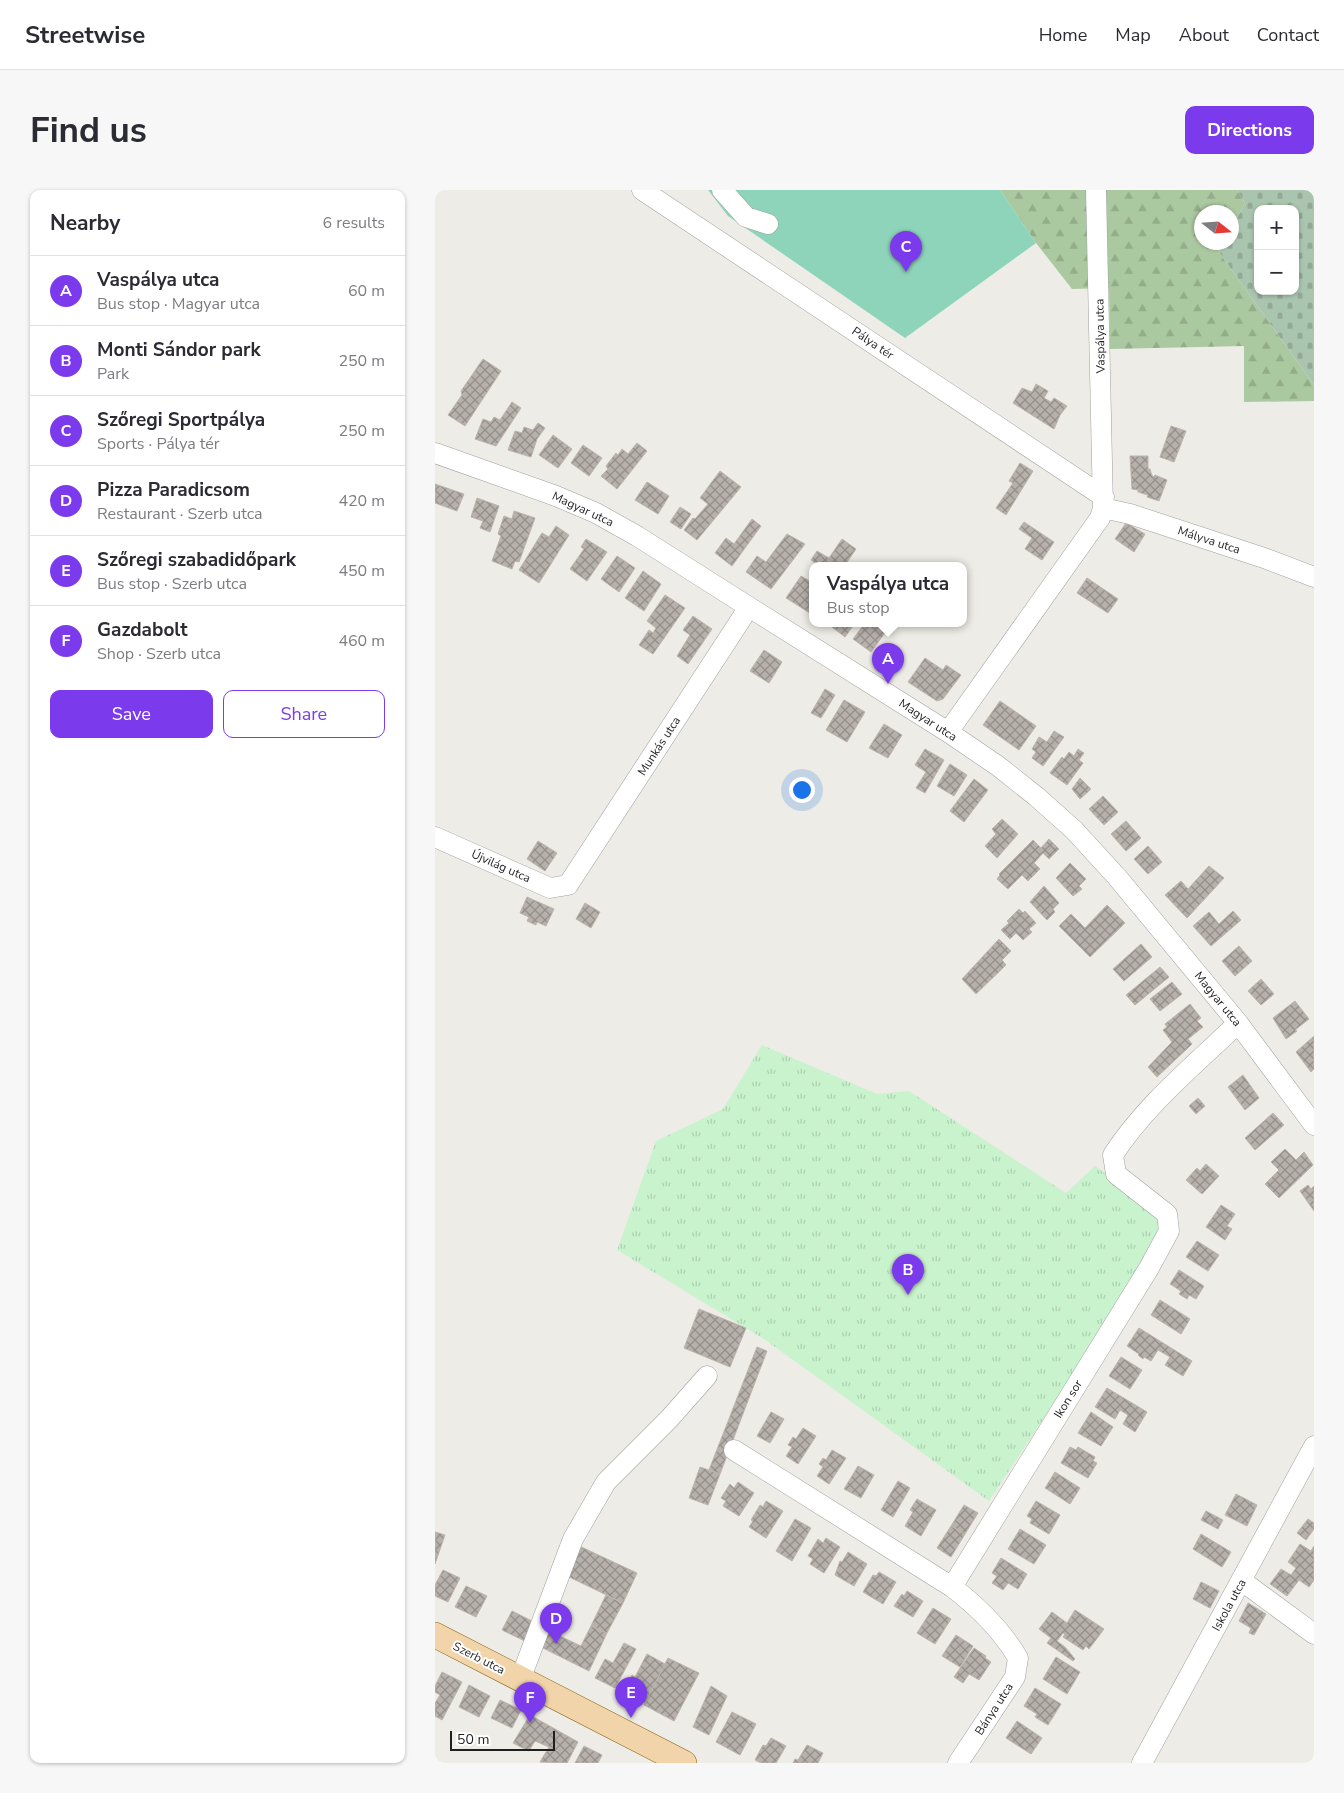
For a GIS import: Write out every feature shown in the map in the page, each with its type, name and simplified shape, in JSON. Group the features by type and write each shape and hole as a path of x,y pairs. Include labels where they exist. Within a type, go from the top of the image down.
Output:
{"main road":[{"name":"Szerb utca","path":"435,1636 684,1763"}],"street":[{"path":"722,190 746,217 768,224"},
{"name":"Vaspálya utca","path":"948,732 1100,518 1104,502 1096,190"},
{"name":"Pálya tér","path":"655,193 1104,502"},
{"name":"Magyar utca","path":"435,453 556,496 596,513 637,536 948,732 998,766 1074,830 1159,925 1238,1023 1314,1125"},
{"name":"Mályva utca","path":"1104,502 1139,517 1264,558 1314,577"},
{"name":"Munkás utca","path":"568,885 749,607"},
{"name":"Újvilág utca","path":"435,836 550,888 568,885"},
{"name":"Ikon sor","path":"952,1587 1149,1268 1169,1232 1167,1214 1116,1174 1113,1155 1123,1138 1151,1106 1238,1023"},
{"path":"520,1680 573,1539 606,1482 669,1419 707,1376"},
{"name":"Iskola utca","path":"1142,1763 1314,1446"},
{"path":"733,1450 952,1587"},
{"path":"1242,1581 1314,1634"},
{"name":"Bánya utca","path":"952,1587 967,1598 1010,1643 1018,1658 1015,1676 958,1763"}],"green space":[{"path":"708,190 1000,190 1036,243 905,338 728,216"},
{"path":"1000,190 1237,190 1245,203 1239,215 1239,205 1194,205 1194,250 1220,250 1219,252 1314,385 1314,401 1244,402 1244,346 1110,349 1109,288 1072,289 1036,243"},
{"path":"1237,190 1314,190 1314,385 1219,252 1220,250 1239,250 1239,215 1245,203"},
{"path":"762,1045 877,1094 909,1091 1066,1193 1095,1166 1160,1213 1159,1244 989,1501 764,1339 617,1250 656,1141 723,1109"}],"building":[{"path":"483,359 501,371 465,426 448,415 462,395 461,391"},
{"path":"1036,384 1048,391 1044,398 1051,402 1054,398 1067,406 1060,415 1054,429 1013,403 1022,388 1032,392"},
{"path":"512,402 521,408 496,446 475,439 483,419 491,422 494,417 500,420"},
{"path":"538,423 545,428 537,439 531,457 508,450 515,431 522,433 524,427 533,430"},
{"path":"1171,426 1186,431 1174,462 1160,457"},
{"path":"553,435 572,449 558,468 539,455"},
{"path":"637,443 647,451 617,489 601,476 608,469 606,466 616,453 618,455 622,449 628,454"},
{"path":"583,445 602,458 589,476 571,463"},
{"path":"1130,456 1148,456 1148,469 1150,469 1153,477 1155,475 1167,480 1159,501 1147,497 1148,495 1138,492 1138,490 1132,489"},
{"path":"1020,463 1033,471 1006,515 996,508 1013,483 1009,481"},
{"path":"720,471 741,487 697,540 684,530 693,518 695,519 708,504 700,498"},
{"path":"647,482 669,496 658,514 635,500"},
{"path":"435,484 464,494 457,511 435,503"},
{"path":"477,498 499,506 490,532 480,528 483,521 471,517"},
{"path":"680,507 691,514 681,529 670,522"},
{"path":"514,511 535,518 519,562 515,561 512,569 492,561 501,536 498,534 504,516 512,519"},
{"path":"752,519 761,526 732,566 715,553 726,538 734,544"},
{"path":"1024,522 1054,542 1042,560 1025,549 1032,538 1019,529"},
{"path":"1126,523 1145,534 1134,552 1115,539"},
{"path":"556,526 569,535 539,583 519,570 542,533 549,537"},
{"path":"787,534 805,544 771,589 746,572 757,556 766,562"},
{"path":"586,539 607,552 587,581 570,569 584,549 581,547"},
{"path":"842,539 856,549 847,562 814,562 811,560 817,551 829,558"},
{"path":"617,556 635,568 619,592 601,579"},
{"path":"643,571 661,584 644,611 625,598"},
{"path":"801,576 809,581 809,612 786,598"},
{"path":"1087,578 1118,599 1108,613 1077,593"},
{"path":"665,595 685,608 653,654 639,645 649,630 653,633 656,628 647,621"},
{"path":"693,616 712,629 688,664 677,656 690,635 683,630"},
{"path":"832,627 852,627 845,637"},
{"path":"862,627 889,627 871,652 853,639"},
{"path":"764,650 782,662 769,683 750,671"},
{"path":"925,658 943,670 946,665 961,675 943,699 937,701 908,682"},
{"path":"825,689 835,695 821,718 811,713"},
{"path":"844,700 865,712 847,742 826,730"},
{"path":"1000,701 1036,726 1019,750 983,725"},
{"path":"884,724 902,735 888,758 869,748"},
{"path":"1054,731 1064,737 1043,766 1032,758 1036,752 1032,749 1039,737 1047,742"},
{"path":"925,749 944,760 925,793 916,788 926,772 915,765"},
{"path":"1078,749 1084,753 1079,760 1083,763 1067,785 1050,773 1062,757 1064,759 1069,752 1074,756"},
{"path":"950,764 967,775 954,796 937,786"},
{"path":"1080,778 1091,789 1080,799 1072,789"},
{"path":"974,779 988,790 964,822 950,811"},
{"path":"1103,796 1118,812 1104,825 1089,809"},
{"path":"1002,819 1018,834 997,858 985,846 996,834 992,829"},
{"path":"1126,821 1141,838 1126,851 1111,834"},
{"path":"1049,839 1059,849 1049,859 1043,853 1034,863 1040,869 1028,881 1022,875 1008,889 997,879 999,874 1033,840 1041,848"},
{"path":"538,841 557,853 545,871 527,859"},
{"path":"1148,846 1162,862 1148,874 1134,859"},
{"path":"1070,863 1086,879 1079,886 1082,889 1073,896 1056,878"},
{"path":"1209,866 1224,878 1187,918 1165,895 1181,881 1188,889"},
{"path":"1044,886 1059,903 1053,909 1055,912 1047,920 1030,902"},
{"path":"527,897 554,909 546,926 537,922 536,925 527,921 529,917 520,913"},
{"path":"585,903 600,912 591,928 576,919"},
{"path":"1107,905 1125,923 1090,957 1059,926 1071,914 1085,928"},
{"path":"1019,909 1023,913 1025,911 1036,923 1029,929 1032,932 1023,940 1016,933 1010,939 1001,930 1009,923 1007,921"},
{"path":"1233,911 1241,920 1211,946 1193,926 1209,912 1219,924"},
{"path":"999,939 1011,951 1002,960 1006,965 976,994 962,979"},
{"path":"1141,944 1152,957 1124,981 1113,969"},
{"path":"1239,946 1252,961 1235,976 1222,961"},
{"path":"1160,967 1169,977 1135,1005 1126,995"},
{"path":"1261,979 1274,994 1261,1005 1248,991"},
{"path":"1172,982 1182,994 1160,1011 1150,999"},
{"path":"1295,1001 1309,1019 1286,1039 1273,1018"},
{"path":"1190,1004 1201,1018 1197,1021 1203,1027 1188,1039 1192,1044 1157,1077 1148,1067 1172,1042 1163,1030 1167,1027 1165,1024"},
{"path":"1314,1036 1314,1069 1311,1072 1296,1052"},
{"path":"1243,1075 1259,1098 1245,1110 1228,1087"},
{"path":"1198,1098 1205,1106 1196,1114 1189,1106"},
{"path":"1273,1113 1284,1125 1255,1150 1245,1138"},
{"path":"1285,1149 1296,1160 1304,1152 1313,1165 1279,1198 1265,1184 1279,1170 1271,1162"},
{"path":"1206,1164 1219,1176 1202,1194 1186,1180 1197,1168 1200,1171"},
{"path":"1308,1185 1311,1189 1314,1186 1314,1211 1300,1191"},
{"path":"1221,1205 1235,1214 1227,1226 1232,1229 1225,1240 1206,1227"},
{"path":"1197,1241 1219,1255 1208,1271 1186,1257"},
{"path":"1179,1270 1204,1286 1196,1299 1189,1295 1187,1299 1179,1294 1181,1291 1170,1284"},
{"path":"1160,1300 1190,1319 1181,1334 1151,1315"},
{"path":"699,1309 746,1328 730,1367 684,1348"},
{"path":"1139,1328 1192,1361 1183,1376 1165,1365 1170,1357 1158,1350 1151,1361 1144,1357 1143,1359 1127,1346"},
{"path":"757,1347 767,1351 720,1474 709,1470"},
{"path":"1121,1357 1142,1370 1130,1389 1109,1376"},
{"path":"1107,1388 1147,1412 1135,1432 1123,1424 1128,1415 1120,1410 1115,1419 1095,1407"},
{"path":"771,1412 784,1419 770,1443 757,1436"},
{"path":"1091,1412 1113,1427 1101,1446 1078,1433"},
{"path":"803,1428 816,1436 798,1464 786,1456 792,1447 788,1445 793,1437 796,1439"},
{"path":"1070,1447 1076,1450 1078,1447 1095,1457 1093,1461 1097,1463 1088,1478 1061,1463"},
{"path":"832,1450 846,1458 829,1484 817,1476 823,1467 819,1464 823,1458 826,1460"},
{"path":"858,1466 874,1475 861,1498 844,1489"},
{"path":"700,1467 720,1474 708,1505 689,1498"},
{"path":"1055,1472 1080,1488 1070,1504 1045,1488"},
{"path":"898,1481 910,1488 893,1517 881,1510"},
{"path":"738,1482 754,1493 739,1516 723,1506 726,1501 721,1498 730,1484 734,1488"},
{"path":"1236,1494 1257,1505 1247,1526 1225,1515"},
{"path":"917,1499 936,1510 921,1536 905,1526 913,1512 910,1510"},
{"path":"766,1501 783,1511 766,1538 749,1527 760,1505 763,1507"},
{"path":"1036,1501 1060,1515 1049,1534 1030,1523 1032,1519 1027,1516"},
{"path":"964,1505 978,1513 965,1534 951,1526"},
{"path":"1206,1511 1223,1520 1218,1529 1201,1520"},
{"path":"795,1519 811,1528 792,1561 776,1551"},
{"path":"1308,1519 1314,1523 1314,1529 1306,1540 1297,1533"},
{"path":"951,1526 965,1534 951,1557 937,1548"},
{"path":"1020,1529 1046,1545 1034,1564 1008,1549"},
{"path":"435,1532 445,1535 435,1564"},
{"path":"1201,1534 1231,1552 1222,1567 1193,1549"},
{"path":"826,1538 840,1547 824,1573 810,1564 813,1559 808,1556 818,1539 823,1543"},
{"path":"1300,1544 1311,1551 1314,1546 1314,1580 1309,1587 1299,1580 1287,1596 1270,1584 1281,1569 1291,1575 1296,1568 1288,1562"},
{"path":"577,1545 637,1573 623,1603 563,1574"},
{"path":"848,1552 867,1564 854,1586 835,1575 840,1561 842,1562"},
{"path":"1001,1558 1027,1574 1018,1589 1008,1583 1003,1590 992,1583 997,1576 992,1573"},
{"path":"443,1570 460,1578 448,1602 435,1596 435,1585"},
{"path":"879,1572 896,1582 883,1604 863,1592 873,1575 876,1576"},
{"path":"1201,1582 1219,1591 1210,1608 1193,1599"},
{"path":"466,1586 487,1596 476,1617 455,1607"},
{"path":"907,1591 923,1601 913,1617 894,1606 902,1594 904,1596"},
{"path":"606,1595 623,1603 607,1633 591,1626"},
{"path":"1248,1603 1266,1614 1254,1635 1249,1633 1251,1628 1239,1621"},
{"path":"933,1608 951,1619 935,1644 917,1633"},
{"path":"1075,1610 1104,1629 1089,1649 1086,1646 1083,1650 1063,1637 1065,1634 1063,1633 1057,1641 1075,1659 1073,1661 1047,1643 1051,1638 1039,1629 1052,1612 1067,1623"},
{"path":"512,1611 538,1624 529,1643 502,1630"},
{"path":"591,1626 607,1633 589,1671 541,1647 549,1631 581,1646"},
{"path":"956,1635 973,1646 960,1667 942,1656"},
{"path":"624,1643 636,1649 615,1688 595,1678 605,1659 613,1663"},
{"path":"974,1648 991,1662 979,1680 969,1674 963,1683 954,1677"},
{"path":"647,1654 665,1664 645,1703 624,1693 632,1675 635,1677"},
{"path":"1056,1657 1080,1672 1067,1694 1043,1679"},
{"path":"668,1658 699,1673 674,1721 644,1705"},
{"path":"442,1672 462,1682 442,1720 435,1716 435,1703 440,1695 435,1692 435,1686"},
{"path":"469,1685 490,1696 479,1717 459,1707"},
{"path":"711,1686 727,1696 709,1735 693,1727"},
{"path":"1035,1688 1061,1704 1048,1725 1035,1717 1037,1714 1024,1706"},
{"path":"500,1700 521,1710 512,1728 491,1718"},
{"path":"732,1712 756,1724 740,1755 716,1742"},
{"path":"530,1715 578,1742 567,1763 540,1762 549,1747 535,1741 529,1751 513,1743"},
{"path":"1017,1721 1042,1738 1031,1754 1006,1738"},
{"path":"771,1738 786,1746 776,1763 761,1763 755,1760 763,1745 766,1746"},
{"path":"807,1745 823,1753 818,1763 793,1763 795,1759 798,1760"},
{"path":"584,1746 602,1755 598,1763 575,1763"}],"place":[{"name":"Szőregi Sportpálya","path":"906,272"},
{"name":"Vaspálya utca","path":"888,684"},
{"name":"Monti Sándor park","path":"908,1295"},
{"name":"Pizza Paradicsom","path":"556,1644"},
{"name":"Szőregi szabadidőpark","path":"631,1718"},
{"name":"Gazdabolt","path":"530,1723"}]}
